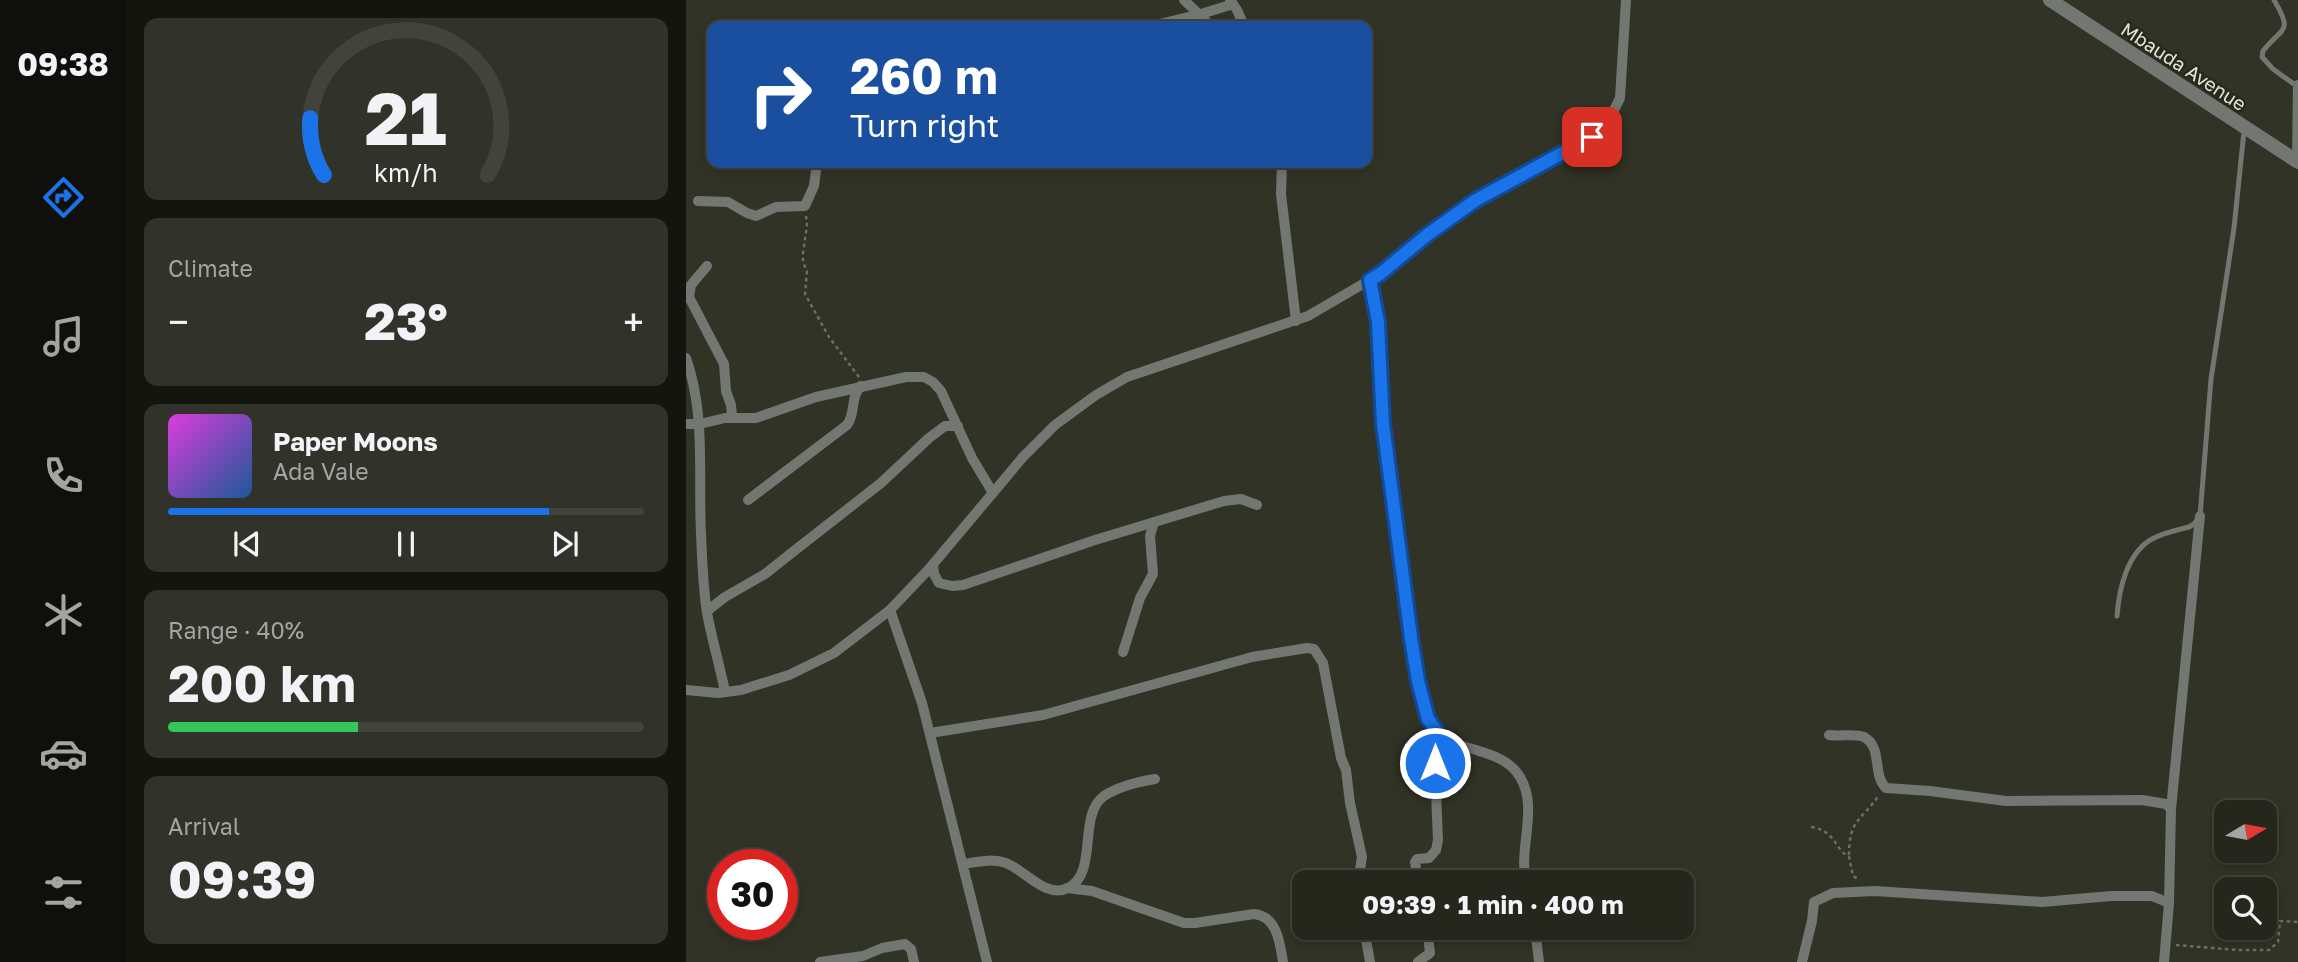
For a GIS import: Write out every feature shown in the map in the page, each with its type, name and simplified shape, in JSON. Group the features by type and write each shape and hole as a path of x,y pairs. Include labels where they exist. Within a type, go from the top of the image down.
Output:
{"street":[{"path":"1184,0 1207,21"},
{"path":"686,690 725,692 771,681 834,653 890,610 933,565 1023,457 1055,425 1096,395 1116,383 1296,321 1380,274 1427,235 1476,200 1592,137 1607,124 1620,98 1626,0"},
{"name":"Mbauda Avenue","path":"2050,0 2297,161"},
{"path":"1172,21 1201,14 1231,2 1241,21"},
{"path":"2297,161 2298,86"},
{"path":"698,201 729,201 756,216 776,207 805,206 814,186 816,168"},
{"path":"1282,168 1281,194 1296,321"},
{"path":"707,266 691,285 689,297 724,364 732,417"},
{"path":"1370,280 1378,322 1383,424 1418,681 1428,719 1436,730 1455,742 1491,753 1510,765 1519,775 1526,789 1528,807 1525,870"},
{"path":"686,358 696,390 700,424 701,532 707,611 725,692"},
{"path":"686,424 700,424 732,417 756,418 816,397 862,385 906,377 924,377 941,391 972,457 993,493"},
{"path":"748,499 847,425 853,413 855,392 862,385"},
{"path":"707,611 765,574 881,483 929,438 946,426 958,426"},
{"path":"933,565 939,583 962,585 1096,540 1235,498 1257,505"},
{"path":"2164,962 2169,902 2171,809 2200,516"},
{"path":"1123,652 1136,609 1153,574 1150,536 1154,522"},
{"path":"890,610 930,733 987,962"},
{"path":"930,733 1043,715 1252,657 1314,649 1323,663 1341,758 1346,770 1362,857 1360,870"},
{"path":"1416,870 1415,862 1429,858 1436,850 1438,841 1436,730"},
{"path":"1829,735 1860,736 1867,740 1876,754 1879,777 1886,788 2006,801 2142,800 2166,804 2171,809"},
{"path":"1068,888 1078,880 1086,857 1095,806 1102,797 1120,787 1155,779"},
{"path":"963,864 989,860 1005,862 1023,871 1040,886 1056,890 1068,888 1092,891 1184,923 1261,914 1274,927 1283,962"},
{"path":"1802,962 1814,902 1833,893 1875,891 2042,902 2111,896 2152,896 2169,902"},
{"path":"1366,940 1370,962"},
{"path":"1418,962 1430,953 1428,940"},
{"path":"1536,940 1539,962"},
{"path":"820,962 863,957 883,948 905,944 911,949 914,962"}],"lane":[{"path":"2274,0 2286,26 2263,51 2262,57 2273,69 2298,86"},
{"path":"2117,616 2121,587 2136,554 2151,539 2189,527 2200,516 2211,379 2234,228 2245,128"}],"path":[{"path":"805,206 805,294 829,337 862,385"},
{"path":"1875,891 1853,876 1849,857 1850,839 1855,822 1886,788"},
{"path":"1811,827 1825,831 1842,853 1849,857"},
{"path":"2165,944 2269,950 2278,942 2280,921 2298,922"}],"route":[{"path":"1435,763 1438,755 1436,730 1428,719 1411,638 1383,424 1378,322 1370,280 1476,200 1592,137"}]}
